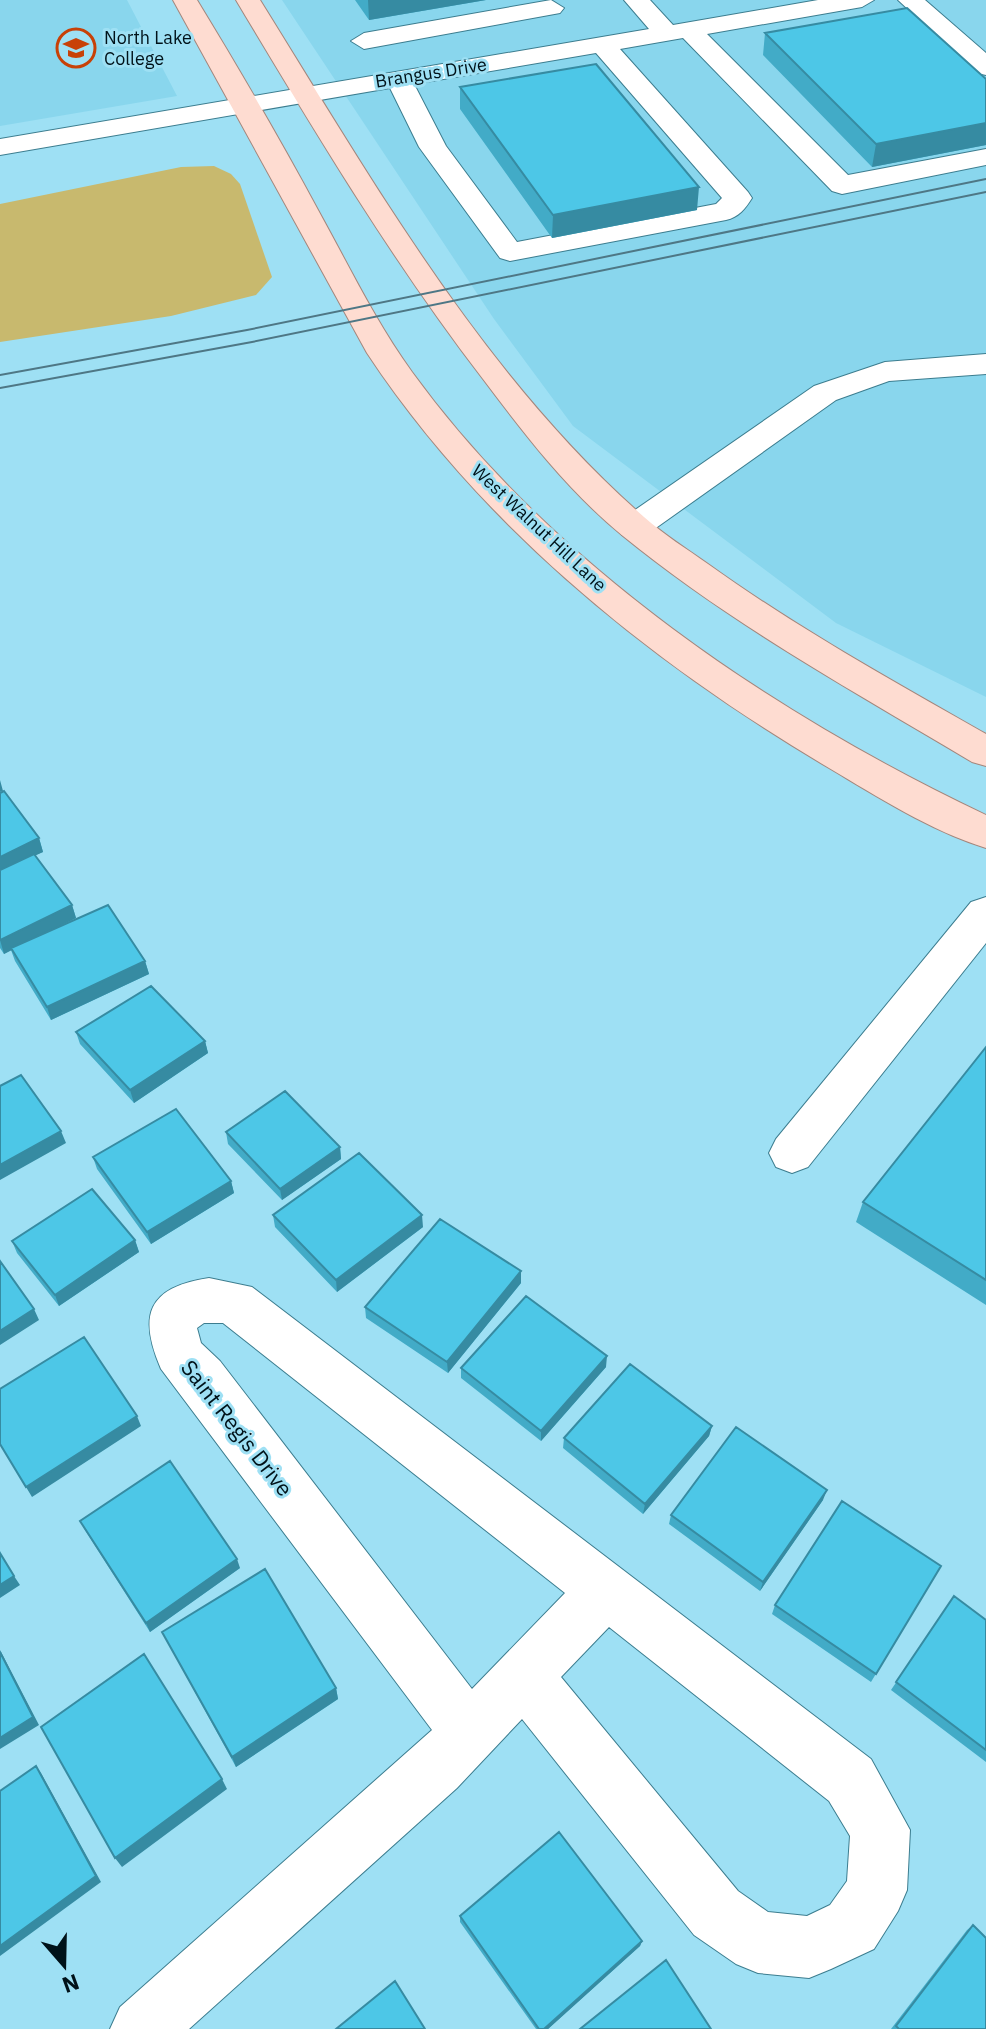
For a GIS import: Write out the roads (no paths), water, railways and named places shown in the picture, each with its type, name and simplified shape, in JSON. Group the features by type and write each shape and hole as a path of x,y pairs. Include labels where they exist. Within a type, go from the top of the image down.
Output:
{"main road":[{"name":"West Walnut Hill Lane","path":"185,0 247,105 356,307 413,395 477,474 601,542 771,627 986,752"},
{"name":"West Walnut Hill Lane","path":"248,0 383,219 499,384 556,452 601,542 704,670 873,776 986,833"}],"street":[{"path":"636,0 679,32 842,185 986,157"},
{"name":"Brangus Drive","path":"0,147 862,0"},
{"path":"910,0 986,67"},
{"path":"364,41 551,8"},
{"path":"488,19 520,58"},
{"path":"398,78 433,147 510,252 726,211 738,198 603,45"},
{"path":"601,542 825,393 885,372 986,364"},
{"path":"792,1153 986,913"},
{"name":"Saint Regis Drive","path":"469,1732 202,1378 184,1363 171,1338 172,1319 186,1306 209,1297 235,1303 850,1780 880,1830 877,1890 852,1927 809,1947 758,1942 716,1913 590,1754 521,1675"},
{"path":"145,2028 436,1767 521,1675 606,1590"}],"tram line":[{"path":"0,375 247,330 986,179"},
{"path":"0,388 252,342 986,192"}],"place":[{"name":"North Lake College","path":"76,48"}]}
